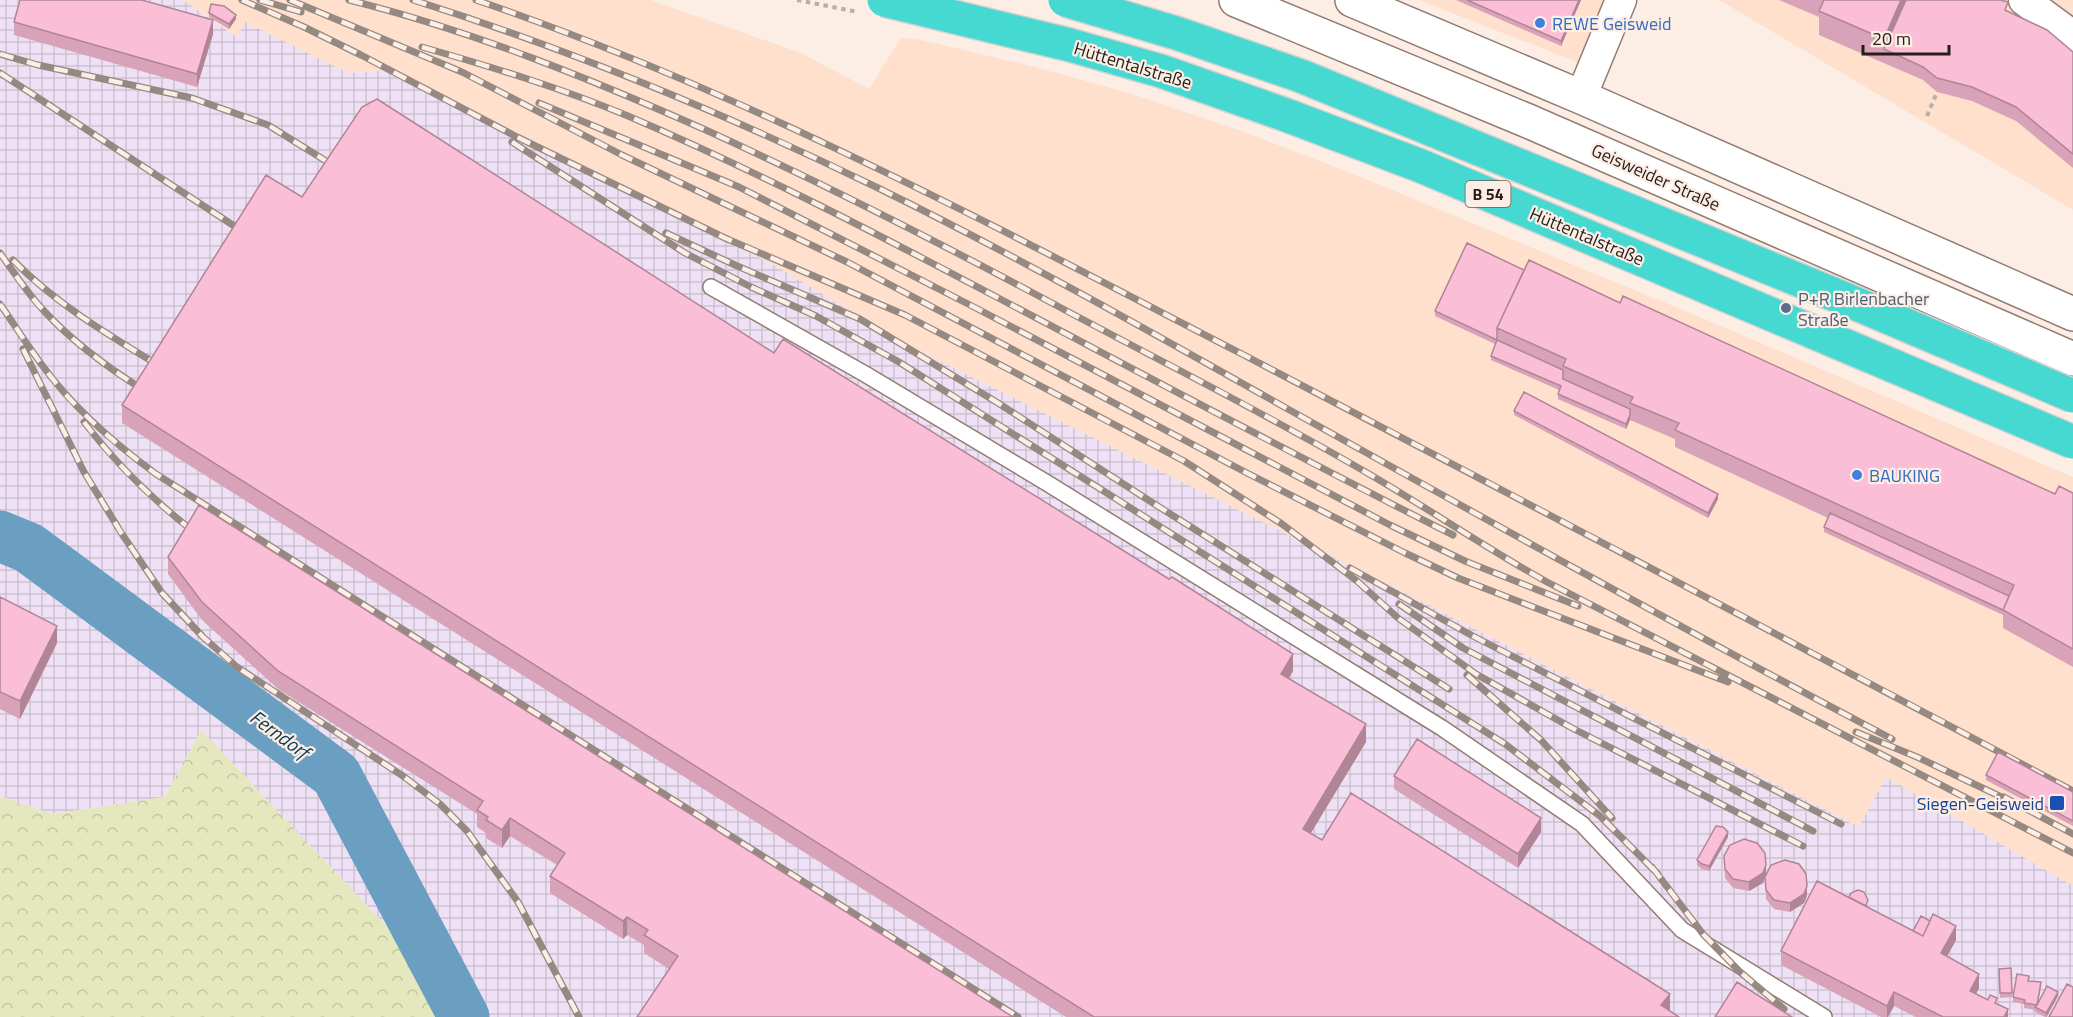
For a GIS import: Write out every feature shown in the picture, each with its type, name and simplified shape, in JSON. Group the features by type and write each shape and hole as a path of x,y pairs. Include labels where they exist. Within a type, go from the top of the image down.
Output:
{"highway":[{"name":"Hüttentalstraße","path":"884,0 1070,45 1161,71 1286,115 1421,166 2073,442"},
{"name":"B 54","path":"1065,0 1176,33 1301,76 1823,290 2073,396"}],"main road":[{"name":"Geisweider Straße","path":"1236,0 1528,121 2073,359"},
{"path":"1352,0 1581,97 2073,314"}],"street":[{"path":"1581,97 1621,0"},
{"path":"2024,0 2073,36"}],"lane":[{"path":"711,287 865,374 1047,483 1442,729 1582,824 1682,930 1824,1017"}],"path":[{"path":"1927,116 1937,92"}],"shaded area":[{"path":"0,0 183,0 237,37 245,22 348,73 395,70 779,268 903,343 1393,587 1859,827 1886,777 2073,886 2073,1017 443,1017 408,949 201,730 165,797 52,814 0,796"},
{"path":"183,0 650,0 801,53 869,89 901,38 917,39 1035,67 1129,93 1239,130 1351,173 1719,325 2073,477 2073,886 1886,778 1859,827 1393,587 903,343 779,268 395,70 348,73 245,23 237,37"},
{"path":"1419,0 1619,0 1584,65"},
{"path":"1719,0 2073,0 2073,210"}],"green space":[{"path":"201,730 408,949 443,1017 0,1017 0,796 52,814 165,797"}],"building":[{"path":"20,0 142,0 213,20 197,74 14,22"},
{"name":"REWE Geisweid","path":"1467,0 1579,0 1561,41"},
{"path":"1824,0 1901,0 1884,39 1819,11"},
{"path":"1906,0 2001,0 2008,2 2005,10 2047,30 2073,52 2073,154 2016,107 1972,87 1937,78 1923,67 1884,49"},
{"path":"211,4 224,6 236,15 229,24 209,13"},
{"path":"377,99 774,353 783,339 1169,579 1172,577 1293,654 1281,674 1366,724 1303,829 1322,840 1351,793 1670,994 1661,1005 1679,1017 1094,1017 122,405 266,175 302,197 362,107"},
{"path":"1467,243 1524,270 1497,328 1497,340 1435,311"},
{"name":"BAUKING","path":"1529,260 1620,303 1623,296 2055,494 2059,486 2073,493 2073,649 2003,610 2014,585 1675,430 1679,423 1630,403 1633,397 1563,366 1566,359 1497,328"},
{"path":"1497,340 1563,370 1563,379 1630,409 1626,424 1558,394 1561,386 1491,356"},
{"path":"1524,392 1718,494 1708,513 1514,411"},
{"path":"199,505 1013,1017 637,1017 678,956 644,935 648,930 627,917 623,921 550,876 565,853 510,818 502,830 486,820 488,817 477,810 483,801 278,671 202,602 168,557"},
{"path":"1830,513 2009,596 2003,610 2005,611 1824,527"},
{"path":"0,597 57,626 20,701 0,692"},
{"path":"1417,739 1541,818 1518,854 1394,776"},
{"path":"1998,752 2073,792 2073,821 1986,775"},
{"path":"1716,826 1723,827 1728,832 1709,866 1697,860"},
{"path":"1744,839 1757,843 1765,853 1766,865 1763,873 1749,882 1733,879 1725,869 1724,856 1730,845"},
{"path":"1785,860 1799,864 1806,874 1807,886 1804,894 1790,903 1774,900 1766,890 1765,877 1771,865"},
{"path":"1817,881 1923,936 1933,914 1956,926 1941,953 1979,974 1970,991 1988,1000 1990,995 1997,998 1995,1003 2008,1009 2004,1017 1943,1017 1894,992 1887,1006 1781,951"},
{"path":"1858,890 1864,892 1868,900 1866,905 1849,897 1851,893"},
{"path":"1921,916 1930,921 1923,936 1913,931"},
{"path":"2011,968 2012,993 2000,993 1999,969"},
{"path":"2017,974 2029,976 2028,981 2041,982 2037,1005 2024,1003 2025,1000 2013,997"},
{"path":"1737,982 1792,1017 1715,1017"},
{"path":"2067,984 2073,987 2073,1017 2049,1017"},
{"path":"2047,986 2058,992 2046,1013 2035,1007"}],"waterway":[{"name":"Ferndorf","path":"0,536 29,548 336,775 464,1017"}],"railway":[{"path":"242,0 361,55 517,137 725,238 905,315 1184,461 1282,524 1357,581 1398,618 1476,674 1572,728 1803,846"},
{"path":"260,0 301,12"},
{"path":"290,0 462,72 622,155 847,262 1245,472 1405,553 1458,578 1728,682"},
{"path":"349,0 441,26 576,75 708,131 838,193 966,257 1290,429 1547,582 2073,853"},
{"path":"413,0 531,40 648,85 763,134 876,187 1082,294 1588,575 1892,739"},
{"path":"476,0 673,75 864,162 959,209 1344,407 2073,791"},
{"path":"422,47 577,96 724,159 865,228 1453,535"},
{"path":"0,54 38,65 192,98 268,125 334,166"},
{"path":"0,73 242,231"},
{"path":"539,103 739,187 1390,525 1465,561 1578,606"},
{"path":"512,142 685,253 751,287 816,316 899,362 1505,744 1600,816 1657,873"},
{"path":"666,233 860,319 998,403 1449,689"},
{"path":"0,253 33,298 67,334 91,354 142,389"},
{"path":"13,260 64,304 158,365"},
{"path":"0,304 36,357 67,396 110,437 156,474 1018,1017"},
{"path":"23,349 84,472 162,593 203,637 237,667 403,776 440,804 467,831 518,902 579,1017"},
{"path":"84,422 135,480 194,532"},
{"path":"1350,568 1471,635 1841,824"},
{"path":"1399,604 1463,648 1813,831"},
{"path":"1467,675 1541,740 1612,818"},
{"path":"1856,732 1917,757 2010,801"},
{"path":"2004,797 2073,834"},
{"path":"1652,867 1703,934 1739,971 1784,1009"}],"place":[{"name":"REWE Geisweid","path":"1540,23"},
{"name":"P+R Birlenbacher Straße","path":"1786,308"},
{"name":"BAUKING","path":"1857,475"},
{"name":"Siegen-Geisweid","path":"2057,803"}]}
